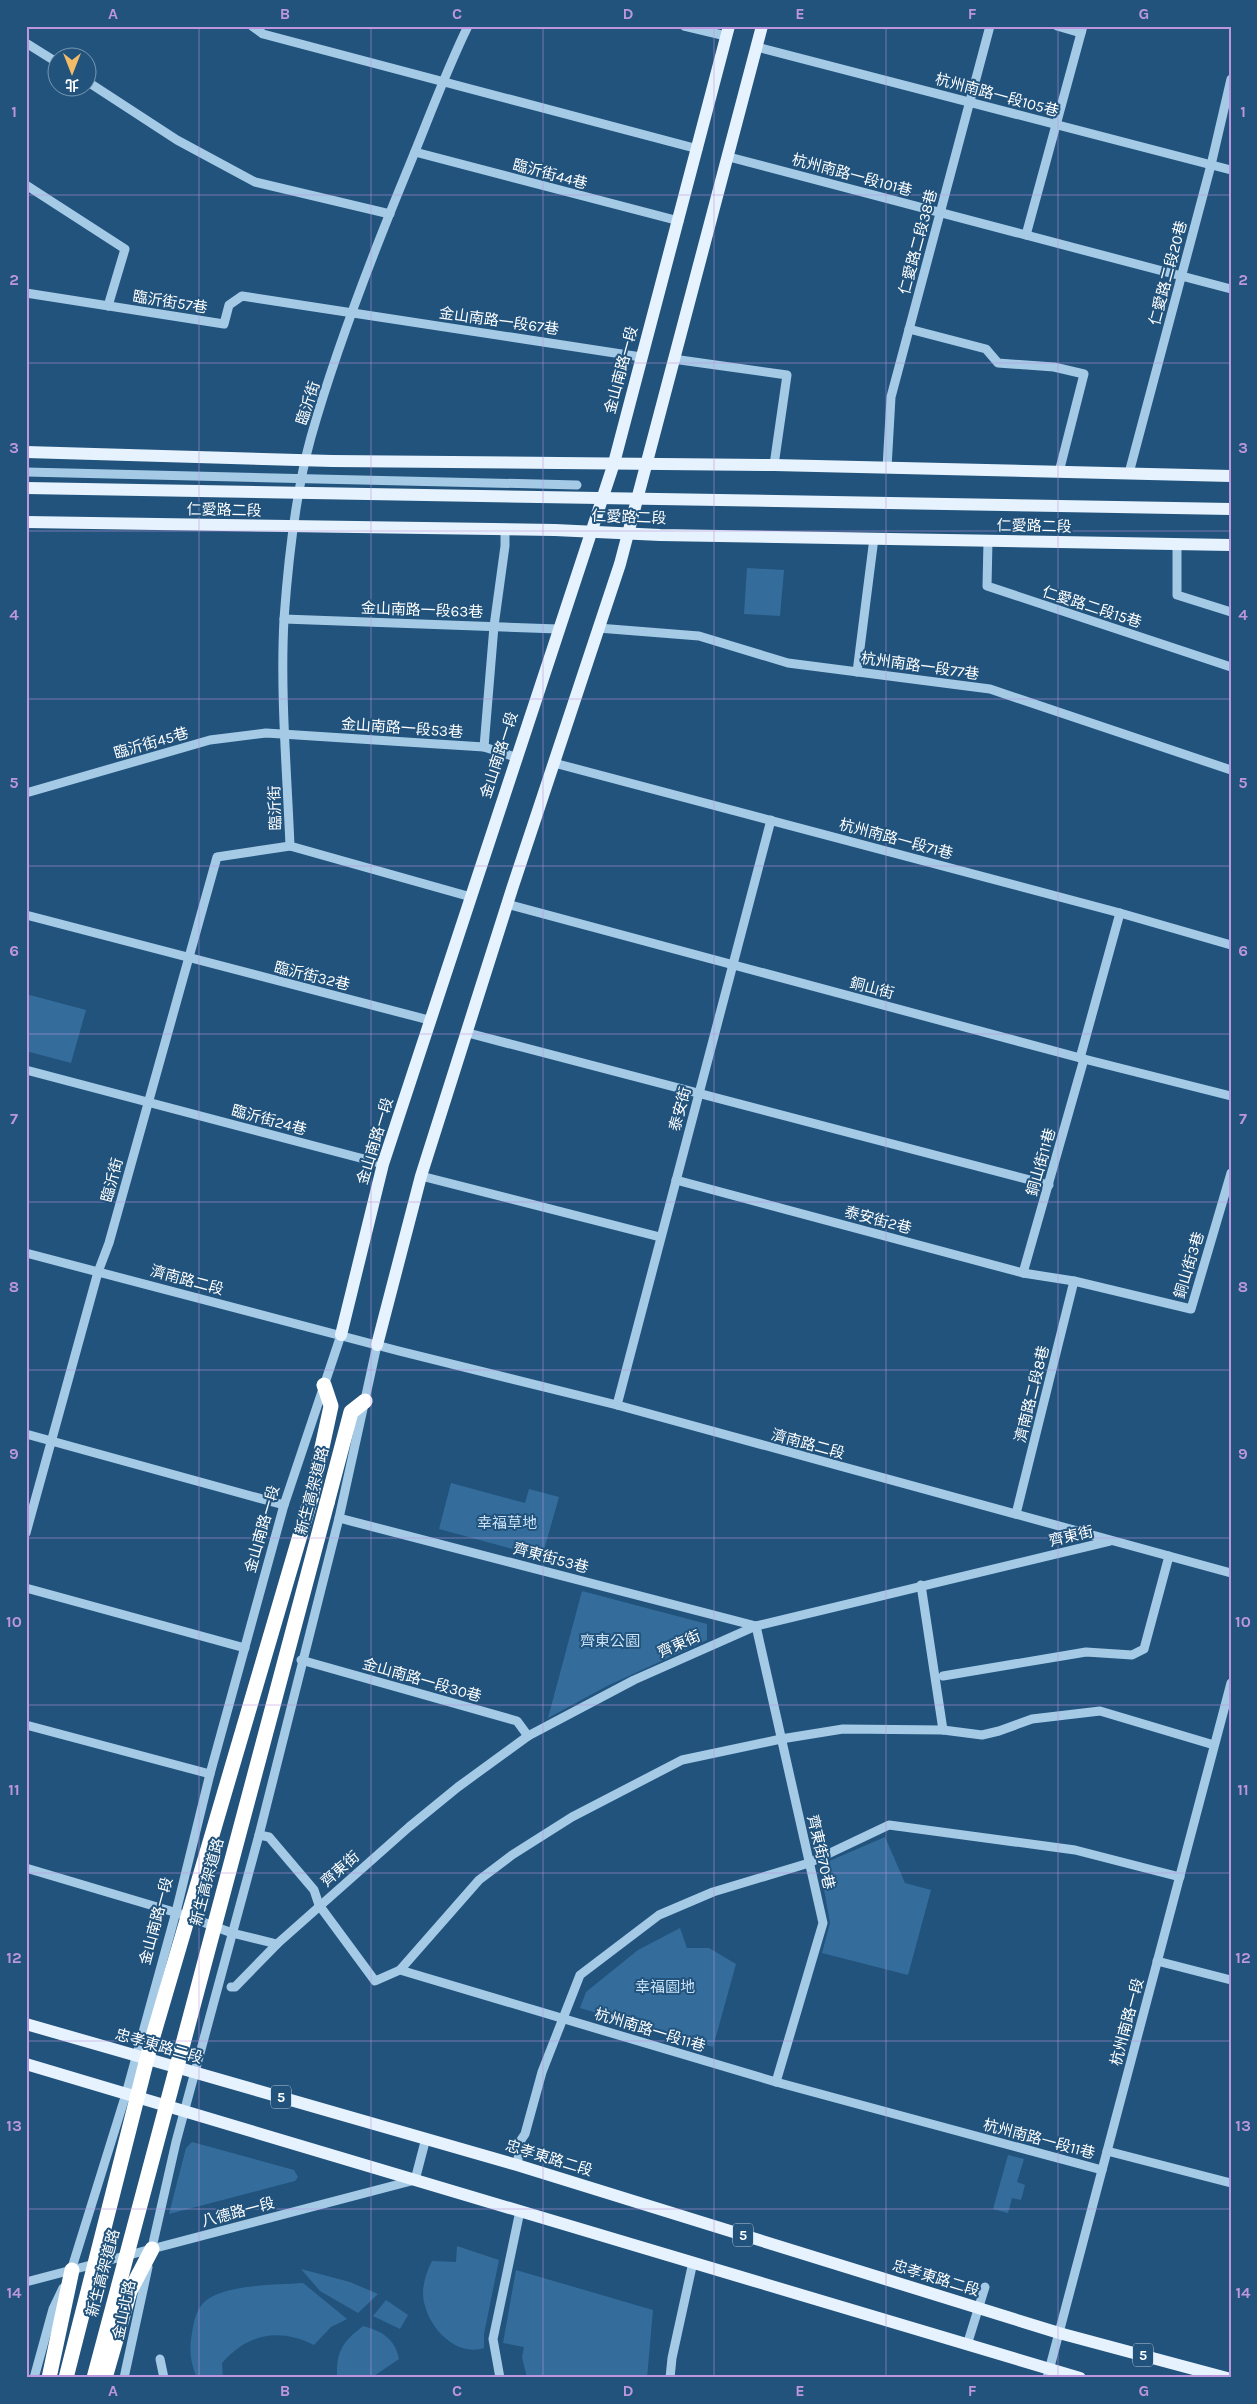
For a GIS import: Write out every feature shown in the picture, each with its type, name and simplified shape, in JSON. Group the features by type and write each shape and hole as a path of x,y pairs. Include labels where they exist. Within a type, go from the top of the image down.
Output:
{"highway":[{"name":"新生高架道路","path":"66,2378 151,2043 310,1498 331,1406 324,1385"},
{"name":"新生高架道路","path":"94,2378 351,1412 365,1401"},
{"path":"105,2378 130,2291 152,2249"},
{"path":"50,2375 72,2270"}],"main road":[{"path":"377,1345 421,1176 638,499 673,359 729,157 762,26"},
{"name":"金山南路一段","path":"341,1335 383,1164 515,757 614,463 728,31"},
{"path":"26,452 306,460 774,465 1231,476"},
{"name":"仁愛路二段","path":"26,488 1231,509"},
{"name":"仁愛路二段","path":"26,522 590,531 627,534 1231,545"},
{"name":"忠孝東路二段","path":"26,2024 517,2165 1059,2333"},
{"path":"26,2064 967,2345 1048,2373 1080,2378"},
{"name":"5","path":"1059,2333 1227,2378"}],"street":[{"path":"252,26 263,34 698,149"},
{"name":"臨沂街","path":"26,1533 98,1272 110,1238 187,958 217,857 290,846 284,619 294,527 310,439 352,314 390,214 442,81 468,26"},
{"path":"684,26 728,31"},
{"name":"仁愛路二段38巷","path":"886,468 891,397 990,26"},
{"path":"1026,235 1082,29 1057,26"},
{"path":"26,43 48,57"},
{"name":"杭州南路一段105巷","path":"757,47 1231,170"},
{"name":"仁愛路二段20巷","path":"1129,473 1211,165 1231,79"},
{"path":"98,89 177,140 255,182 390,214"},
{"name":"臨沂街44巷","path":"415,152 679,222"},
{"name":"杭州南路一段101巷","path":"729,157 1231,289"},
{"path":"26,185 124,249 108,306"},
{"name":"臨沂街57巷","path":"26,293 224,324 230,305 242,296 352,314"},
{"name":"金山南路一段67巷","path":"352,314 641,357"},
{"path":"909,329 986,349 998,363 1054,367 1084,374 1059,472"},
{"path":"673,359 788,375 774,465"},
{"path":"26,472 577,485"},
{"path":"484,747 494,626 505,546 505,530"},
{"path":"857,672 874,538"},
{"name":"仁愛路二段15巷","path":"988,541 987,586 1231,667"},
{"path":"1177,544 1177,595 1231,612"},
{"name":"金山南路一段63巷","path":"284,619 558,629"},
{"name":"杭州南路一段77巷","path":"598,628 699,636 788,663 990,690 1231,770"},
{"name":"臨沂街45巷","path":"26,793 210,740 266,733 286,734"},
{"name":"金山南路一段53巷","path":"286,734 484,747 515,757"},
{"name":"杭州南路一段71巷","path":"554,764 1120,913 1231,945"},
{"name":"泰安街","path":"616,1406 771,820"},
{"path":"290,846 471,896"},
{"name":"銅山街","path":"508,904 1082,1058 1231,1096"},
{"name":"銅山街11巷","path":"1023,1273 1049,1185 1120,913"},
{"name":"臨沂街32巷","path":"26,915 429,1020"},
{"path":"468,1032 1049,1185"},
{"name":"臨沂街24巷","path":"26,1070 383,1164"},
{"name":"銅山街3巷","path":"1074,1281 1191,1309 1231,1173"},
{"path":"421,1176 660,1237"},
{"name":"泰安街2巷","path":"676,1180 1023,1273 1074,1281"},
{"name":"濟南路二段","path":"26,1253 616,1406 1231,1573"},
{"name":"濟南路二段8巷","path":"1016,1514 1074,1281"},
{"name":"金山南路一段","path":"72,2270 126,2094 176,1912 210,1774 284,1505 341,1335"},
{"path":"152,2249 185,2112 259,1834 301,1660 339,1518 377,1345"},
{"path":"26,1434 284,1505"},
{"name":"齊東街53巷","path":"339,1518 756,1626"},
{"name":"齊東街","path":"231,1987 235,1987 319,1905 444,1799 528,1736 634,1680 756,1626 1112,1540"},
{"path":"943,1676 1086,1652 1132,1655 1144,1649 1169,1556"},
{"path":"921,1585 943,1730"},
{"path":"26,1588 245,1648"},
{"name":"齊東街70巷","path":"756,1626 823,1922 776,2082"},
{"name":"金山南路一段30巷","path":"301,1660 517,1721 528,1736"},
{"name":"杭州南路一段","path":"1048,2373 1231,1683"},
{"path":"259,1834 269,1838 314,1890 319,1905 375,1981 400,1970 479,1880 512,1855 572,1817 682,1760 781,1739 843,1729 943,1730 982,1735 1032,1719 1100,1711 1165,1728 1187,1738 1214,1745"},
{"path":"26,1725 210,1774"},
{"path":"517,2165 521,2140 525,2134 542,2072 580,1975 659,1915 713,1892 809,1863 890,1825 1075,1850 1180,1877"},
{"path":"26,1868 176,1912 232,1933 277,1944"},
{"path":"1157,1961 1231,1980"},
{"name":"杭州南路一段11巷","path":"400,1970 776,2082 1102,2170"},
{"path":"416,2180 426,2138"},
{"path":"1107,2151 1231,2183"},
{"name":"八德路一段","path":"26,2282 416,2180"},
{"path":"500,2378 493,2339 520,2211"},
{"name":"金山北路","path":"124,2378 152,2249"},
{"path":"670,2378 672,2358 692,2262"},
{"path":"34,2378 53,2309 72,2270"},
{"path":"967,2345 985,2287"},
{"path":"160,2359 164,2378"}],"green space":[{"path":"747,568 784,570 780,616 744,614"},
{"path":"26,994 86,1010 71,1063 26,1051"},
{"name":"幸福草地","path":"451,1483 525,1503 529,1489 559,1497 542,1557 439,1529"},
{"name":"齊東公園","path":"582,1591 707,1624 707,1640 607,1686 548,1718"},
{"path":"885,1837 905,1883 931,1890 908,1975 822,1953 830,1923 822,1878 827,1862"},
{"name":"幸福園地","path":"680,1928 687,1948 709,1948 736,1964 713,2047 580,2008 586,1992 638,1950"},
{"path":"192,2142 294,2170 298,2177 295,2181 169,2214 186,2148"},
{"path":"1008,2155 1024,2159 1017,2182 1025,2185 1021,2200 1012,2198 1008,2213 993,2209"},
{"path":"457,2246 499,2260 484,2334 484,2348 473,2350 451,2343 435,2326 425,2305 424,2285 432,2261 456,2262"},
{"path":"301,2269 350,2282 378,2294 358,2313 320,2291"},
{"path":"516,2270 653,2310 647,2378 527,2378 522,2357 524,2347 503,2343"},
{"path":"303,2283 347,2319 331,2327 314,2345 289,2336 277,2335 265,2336 254,2340 243,2345 222,2363 223,2378 197,2378 191,2356 191,2344 195,2318 204,2302 229,2290"},
{"path":"386,2300 408,2315 400,2329 373,2316"},
{"path":"363,2326 376,2330 387,2337 394,2346 399,2359 371,2378 337,2378 338,2360 342,2347"}]}
